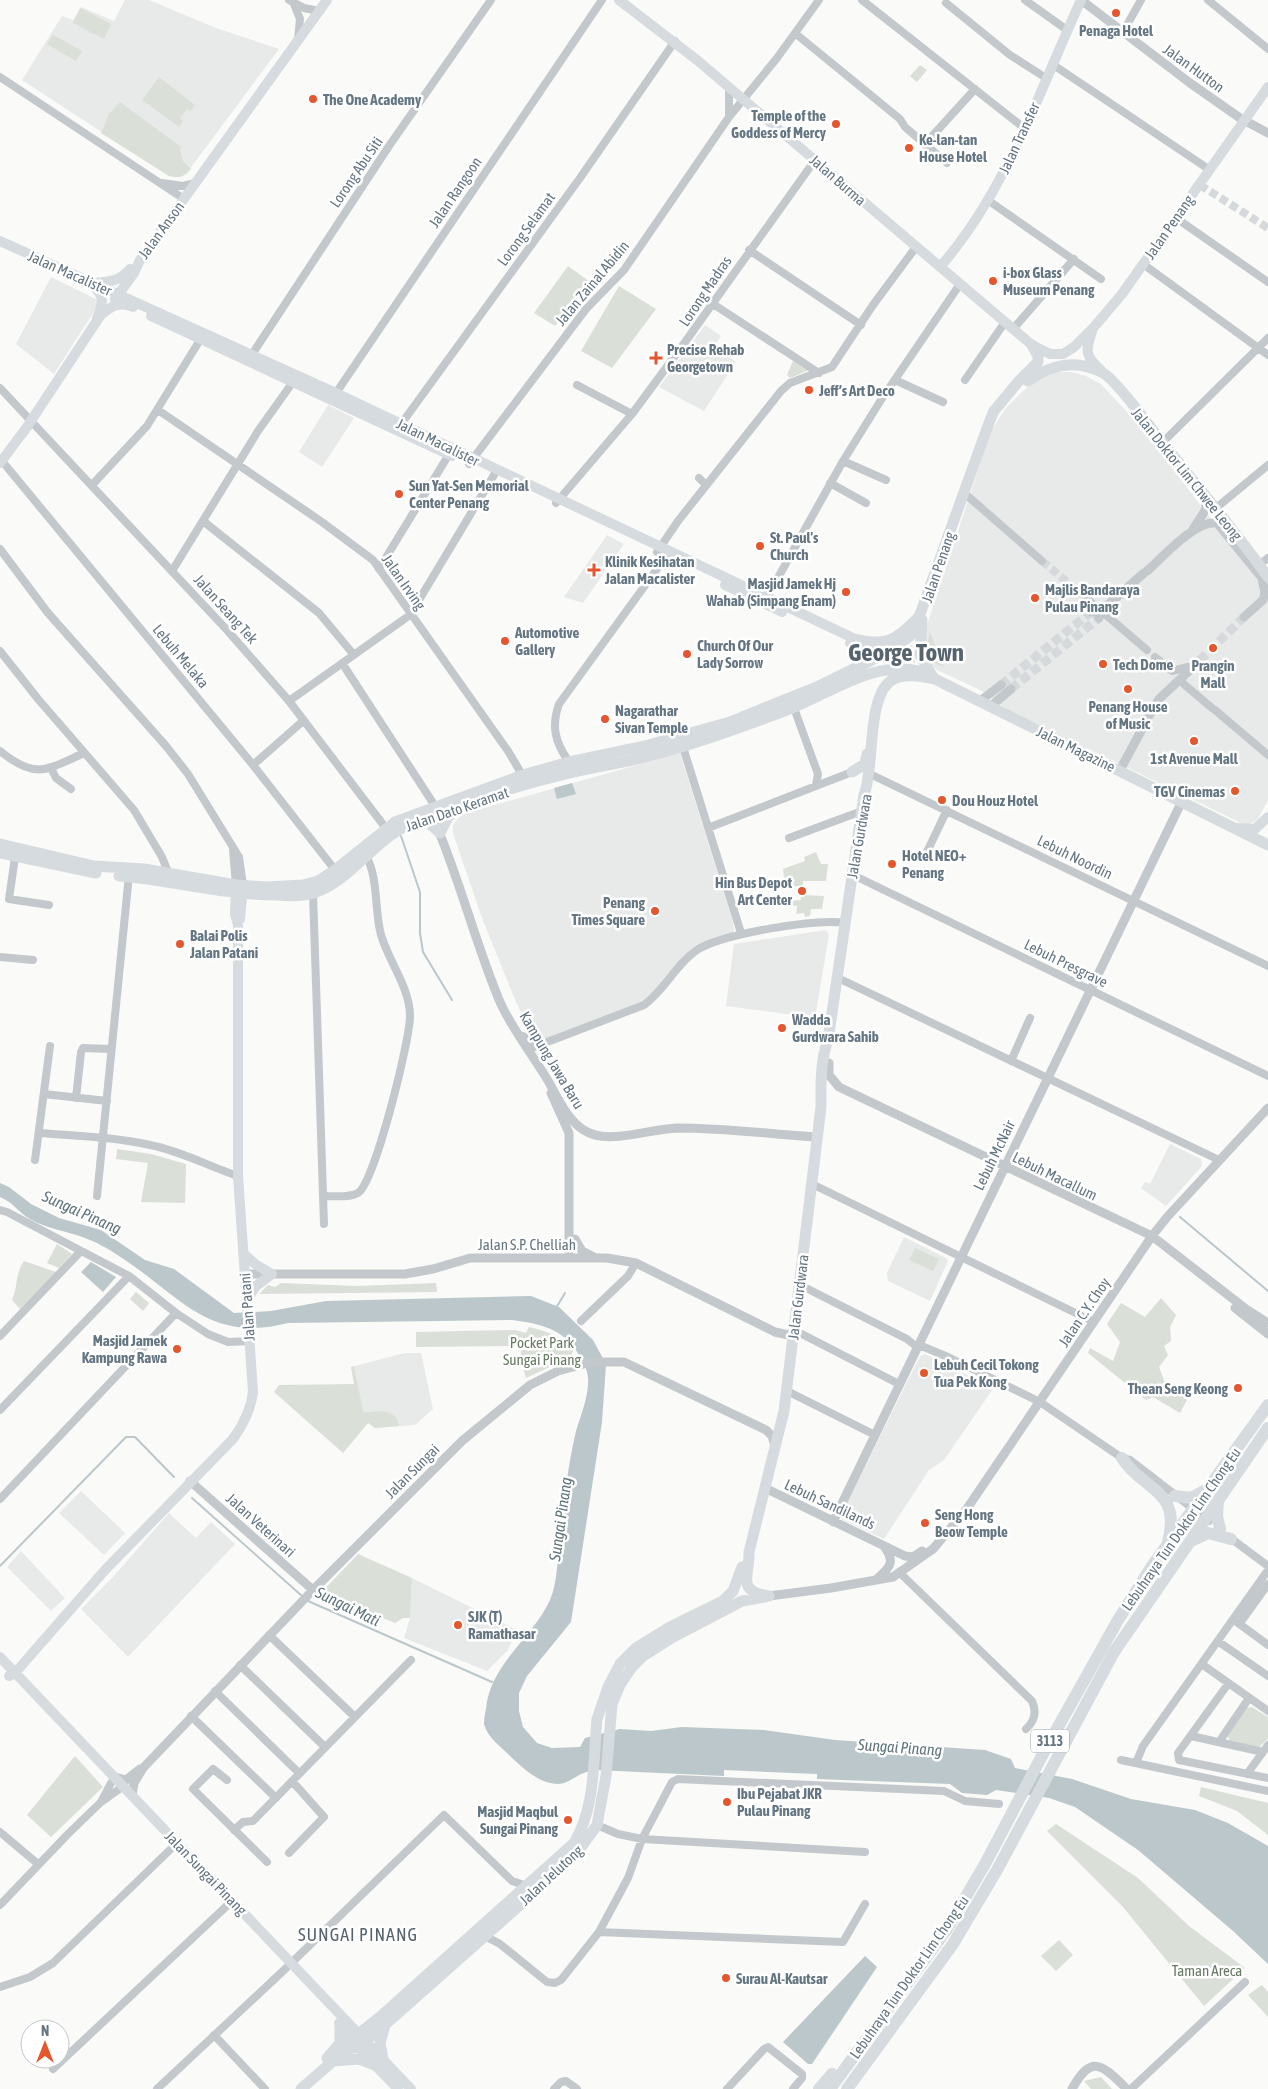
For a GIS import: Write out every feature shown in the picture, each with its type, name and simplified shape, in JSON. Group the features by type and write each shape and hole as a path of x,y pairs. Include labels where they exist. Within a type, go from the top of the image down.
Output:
{"highway":[{"name":"Lebuhraya Tun Doktor Lim Chong Eu","path":"830,2089 947,1929 985,1864 1044,1752 1118,1620 1168,1544 1268,1405"},
{"name":"Lebuhraya Tun Doktor Lim Chong Eu","path":"847,2089 953,1944 998,1870 1069,1735 1130,1627 1268,1428"},
{"path":"1122,1458 1167,1503 1171,1522 1168,1544"},
{"path":"1175,1496 1184,1498 1196,1496 1210,1486"},
{"path":"1219,1499 1217,1516 1220,1529"},
{"path":"1189,1542 1198,1536 1208,1533 1231,1539"},
{"path":"819,2089 836,2069 860,2048"},
{"path":"852,2089 871,2056"}],"main road":[{"name":"Jalan Anson","path":"1,462 31,422 97,318 119,295 134,273 137,264 327,0"},
{"name":"Jalan Burma","path":"619,0 675,41 1032,345 1050,354 1058,355"},
{"name":"Jalan Transfer","path":"940,267 989,200 1024,128 1081,0"},
{"name":"Jalan Penang","path":"1058,355 1070,350 1111,308 1268,87"},
{"name":"Jalan Macalister","path":"0,241 119,295 450,452 474,461 882,655"},
{"path":"91,283 114,281 122,278 137,264"},
{"path":"91,283 103,298 103,304 97,318"},
{"name":"Jalan Macalister","path":"97,318 112,305 119,303 141,310 203,336"},
{"path":"1094,327 1087,353 1090,361 1104,373"},
{"name":"Jalan Penang","path":"1016,388 1018,382 1038,362 1038,356 1032,345"},
{"name":"Jalan Penang","path":"882,655 909,637 914,631 994,411 1016,388 1056,366 1079,366 1104,373"},
{"name":"Jalan Doktor Lim Chwee Leong","path":"1104,373 1163,442 1204,494 1264,561 1268,577"},
{"name":"Jalan Macalister","path":"765,600 853,638 876,643 899,636 921,614"},
{"path":"921,614 920,655 934,679"},
{"name":"Jalan Dato Keramat","path":"0,853 75,871 170,877 285,896 313,893 343,876 385,828 525,780 649,756 763,710 882,655"},
{"name":"Jalan Magazine","path":"882,655 991,706 1236,828 1268,846"},
{"name":"Jalan Dato Keramat","path":"239,889 303,885 318,881 389,835 420,820 433,810 461,806 569,762 681,742 794,708 878,671 897,668 919,671"},
{"name":"Jalan Gurdwara","path":"729,1596 736,1585 749,1552 780,1428 787,1391 821,1104 819,1096 825,1048 838,978 864,795 870,774 872,740 879,700 889,683 896,678 908,676 934,679"},
{"path":"864,795 863,779 852,772 865,764 872,740"},
{"path":"420,820 430,824 440,833 448,817 461,806"},
{"path":"1236,828 1255,829 1268,817"},
{"name":"Jalan Dato Keramat","path":"0,844 126,873"},
{"name":"Jalan Patani","path":"12,1672 60,1616 64,1616 242,1427 252,1402 253,1392 238,1176 238,925 242,912 239,889"},
{"name":"Jalan Gurdwara","path":"828,1040 829,1063"},
{"path":"244,1253 254,1264 272,1274 256,1286 247,1304"},
{"name":"Jalan Gurdwara","path":"749,1552 746,1584 756,1593 769,1596"},
{"name":"Jalan Jelutong","path":"301,2089 356,2042 574,1843 582,1830 589,1810 597,1719 608,1687 620,1664 628,1656 670,1627 729,1596"},
{"name":"Jalan Jelutong","path":"356,2042 386,2024 574,1857 597,1825 606,1776 612,1704 620,1685 632,1667 644,1656 673,1637 742,1601 769,1596"},
{"name":"Jalan Sungai Pinang","path":"0,1657 115,1783 289,1965 356,2042"},
{"name":"Jalan Sungai Pinang","path":"0,1667 12,1672"},
{"name":"Jalan Sungai Pinang","path":"115,1783 132,1795 175,1845"},
{"name":"Jalan Sungai Pinang","path":"289,1965 356,2042 411,2089"},
{"path":"340,2024 340,2042 326,2059 328,2065 356,2058 379,2062 380,2043 386,2024"},
{"name":"Jalan Sungai Pinang","path":"379,2062 398,2089"}],"street":[{"name":"Lorong Abu Siti","path":"250,358 389,146 491,0"},
{"name":"Jalan Rangoon","path":"334,397 602,0"},
{"name":"Jalan Zainal Abidin","path":"474,461 586,309 624,270 742,99 796,34 820,0"},
{"path":"862,0 1024,128"},
{"path":"1024,0 1067,30"},
{"name":"Jalan Hutton","path":"1081,0 1244,121 1268,133"},
{"path":"1123,32 1141,0"},
{"path":"1208,0 1268,49"},
{"path":"292,2 319,11"},
{"path":"292,2 300,19 298,40"},
{"path":"946,3 1010,55 1046,78"},
{"path":"796,34 900,120 905,127 947,163"},
{"name":"Lorong Selamat","path":"399,427 580,178 675,41"},
{"path":"1052,64 1210,170"},
{"path":"0,77 184,199"},
{"path":"729,88 729,117"},
{"path":"925,144 975,89"},
{"name":"Lorong Madras","path":"558,501 632,414 815,160"},
{"path":"162,183 183,186 195,183"},
{"path":"989,200 1102,279"},
{"path":"1176,218 1268,282"},
{"path":"569,762 554,733 554,722 559,704 663,552 706,485 781,390 790,383 832,367 916,247"},
{"path":"749,250 861,325"},
{"path":"965,380 1009,326 1074,258"},
{"path":"1143,264 1268,355"},
{"path":"765,600 843,461 894,380 960,284"},
{"path":"712,304 819,373"},
{"path":"92,485 129,443 142,433 203,336"},
{"path":"1163,442 1268,338"},
{"path":"172,571 238,464 295,379"},
{"path":"894,380 943,402"},
{"path":"578,386 632,414"},
{"name":"Jalan Seang Tek","path":"0,388 172,571 289,701 385,828"},
{"name":"Jalan Irving","path":"158,410 362,550 379,569 508,751 525,780"},
{"path":"379,569 450,452"},
{"path":"843,461 886,480"},
{"name":"Lebuh Melaka","path":"1,462 253,765 335,870"},
{"path":"1216,508 1268,465"},
{"path":"289,701 410,615 496,472"},
{"path":"699,478 706,485"},
{"path":"830,483 866,503"},
{"path":"963,492 1042,561"},
{"path":"1097,614 1192,531 1206,509 1204,494"},
{"path":"203,521 319,613 354,655"},
{"path":"1192,531 1212,522 1223,527 1262,578 1265,600 1244,616"},
{"path":"0,548 48,613 166,746 217,818 241,864 239,889"},
{"path":"1078,591 1097,614 1147,650"},
{"path":"0,651 84,753 134,810 170,877"},
{"path":"1154,657 1172,672 1189,668"},
{"path":"342,664 433,810"},
{"path":"1120,770 1159,698 1189,668"},
{"path":"1179,680 1268,755"},
{"path":"980,701 1001,685"},
{"path":"991,706 1011,690"},
{"path":"794,708 818,774 816,785"},
{"path":"253,765 303,721"},
{"path":"681,742 741,933"},
{"path":"0,751 16,763 31,770 50,768 84,753"},
{"path":"50,768 56,778 71,789"},
{"path":"708,828 852,772"},
{"path":"818,774 829,780"},
{"name":"Lebuh Noordin","path":"870,774 1268,966"},
{"name":"Lebuh McNair","path":"833,1522 960,1256 1182,801"},
{"name":"Kampung Jawa Baru","path":"433,810 501,1003 572,1120 586,1132 611,1137 654,1129 679,1128 725,1129 817,1137"},
{"path":"925,856 947,810"},
{"path":"789,838 862,811"},
{"path":"324,1196 357,1194 364,1187 371,1171 400,1075 410,1016 408,997 380,933 375,890 363,852"},
{"path":"15,857 9,899 49,905"},
{"path":"97,1196 126,873"},
{"name":"Lebuh Presgrave","path":"853,875 1268,1076"},
{"path":"313,893 324,1224"},
{"path":"529,1049 644,1005 657,996 697,950 741,933 828,923 846,923"},
{"path":"0,957 33,960"},
{"path":"838,978 1219,1160"},
{"path":"1011,1060 1030,1018"},
{"path":"521,1036 542,1044"},
{"path":"35,1160 50,1046"},
{"path":"76,1098 83,1048 110,1049"},
{"path":"821,1104 827,1090 839,1087 830,1075 829,1063"},
{"path":"550,1085 551,1097 569,1134 572,1258"},
{"name":"Lebuh Macallum","path":"839,1087 1151,1239"},
{"path":"44,1094 107,1101"},
{"name":"Jalan C.Y. Choy","path":"769,1596 831,1588 900,1574 938,1543 966,1510 1168,1216 1268,1108"},
{"path":"39,1133 102,1138 151,1145 192,1157 238,1176"},
{"path":"550,1258 560,1253 572,1239 576,1170"},
{"path":"812,1184 1094,1322"},
{"path":"0,1210 129,1276 176,1313 208,1334 228,1342 249,1338"},
{"path":"572,1239 582,1251 596,1258"},
{"path":"1151,1239 1268,1324"},
{"path":"1151,1239 1268,1334"},
{"path":"0,1336 81,1251"},
{"name":"Jalan S.P. Chelliah","path":"245,1274 405,1274 433,1269 470,1258 596,1258 624,1260 636,1264 776,1332 794,1333"},
{"path":"581,1321 628,1276 636,1264"},
{"path":"0,1410 129,1276"},
{"path":"800,1285 907,1339 917,1347 924,1347 948,1357 1040,1402 1122,1458 1130,1460 1268,1566"},
{"path":"0,1499 176,1313"},
{"path":"794,1333 899,1384"},
{"name":"Jalan Sungai","path":"132,1795 134,1783 143,1768 299,1604 472,1432 530,1385 575,1366 590,1362 624,1362 766,1430"},
{"path":"787,1391 875,1435"},
{"path":"766,1430 780,1428"},
{"path":"766,1430 772,1436 775,1446"},
{"name":"Jalan Veterinari","path":"190,1481 311,1592"},
{"name":"Lebuh Sandilands","path":"765,1488 905,1556 913,1557 920,1553"},
{"name":"Jalan C.Y. Choy","path":"920,1553 938,1543"},
{"name":"Lebuh Sandilands","path":"876,1579 888,1569 892,1562 890,1555 882,1544"},
{"path":"1136,1763 1143,1746 1219,1642 1268,1570"},
{"path":"900,1574 1032,1701 1035,1716 1032,1724 1026,1730"},
{"path":"1243,1619 1268,1584"},
{"path":"1234,1620 1268,1644"},
{"path":"270,1635 354,1717"},
{"path":"1219,1642 1268,1676"},
{"path":"234,1830 243,1822 253,1821 411,1660"},
{"path":"240,1665 325,1747"},
{"path":"1202,1665 1268,1711"},
{"path":"1228,1684 1178,1753 1179,1760 1268,1778"},
{"path":"215,1691 300,1773"},
{"path":"1219,1742 1249,1698"},
{"path":"191,1716 276,1798"},
{"path":"1191,1736 1263,1752"},
{"path":"1247,1774 1268,1745"},
{"path":"1121,1760 1268,1792"},
{"name":"Jalan Sungai","path":"115,1783 126,1780 143,1768"},
{"path":"227,1780 213,1769 193,1789 267,1862"},
{"path":"485,1936 500,1944 548,1982 555,1983 561,1980 599,1932 628,1878 642,1839 672,1782 678,1779 944,1791 965,1801 999,1804"},
{"path":"290,1853 324,1817 292,1781"},
{"path":"0,1904 101,1802 115,1783"},
{"path":"157,2089 444,1815 512,1881 527,1886"},
{"path":"597,1825 618,1834 642,1839 865,1852"},
{"path":"0,1832 38,1864"},
{"path":"0,1987 30,1977 53,1963 175,1845"},
{"path":"512,1881 513,1898"},
{"path":"70,2053 230,1903"},
{"path":"599,1932 843,1942 865,1904"},
{"path":"1132,2089 1245,1982"},
{"path":"214,2035 265,2089"},
{"path":"727,2089 768,2047 802,2074 802,2078 793,2089"},
{"path":"1072,2089 1080,2075 1092,2065 1100,2065 1107,2069 1127,2089"},
{"path":"554,2089 561,2082 566,2081 577,2089"}],"shaded area":[{"path":"125,0 149,0 216,28 279,49 186,174 181,177 169,176 22,80 62,16 73,20 81,7 114,21"},
{"path":"51,277 98,300 95,310 54,374 16,344"},
{"path":"705,325 721,336 714,346 736,362 704,411 659,387"},
{"path":"1056,372 1071,372 1086,376 1101,384 1139,425 1268,593 1268,800 1258,819 1250,824 1243,824 1007,709 982,691 937,670 923,658 922,640 991,431 1005,409 1024,390 1040,377"},
{"path":"328,405 354,418 322,467 299,452"},
{"name":"Klinik Kesihatan Jalan Macalister","path":"607,535 624,544 583,603 564,597"},
{"path":"680,753 733,922 734,931 732,934 689,953 659,991 637,1005 547,1039 538,1037 528,1026 516,1002 482,918 453,833 453,825 462,814"},
{"path":"826,930 829,935 815,1018 726,1006 734,944"},
{"path":"1170,1144 1201,1159 1202,1166 1166,1206 1141,1188 1145,1182 1150,1184"},
{"path":"904,1237 946,1258 948,1261 930,1301 888,1281 887,1273"},
{"path":"405,1353 421,1353 433,1409 415,1425 375,1428 361,1416 351,1367"},
{"path":"925,1354 990,1386 992,1390 944,1460 929,1470 884,1539 841,1519 841,1515 920,1356"},
{"path":"81,1491 125,1533 104,1555 59,1513"},
{"path":"169,1513 196,1538 211,1522 235,1544 128,1657 81,1609 113,1577"},
{"path":"21,1551 65,1598 51,1611 7,1567"},
{"name":"SJK (T) Ramathasar","path":"412,1578 517,1630 508,1650 487,1671 404,1638 410,1618"}],"green space":[{"path":"80,8 111,24 104,39 73,23"},
{"path":"53,35 82,51 76,61 47,44"},
{"path":"920,65 927,70 917,82 910,76"},
{"path":"159,77 195,105 191,111 187,109 180,118 183,121 179,127 142,100"},
{"path":"120,102 181,147 183,161 191,169 181,176 169,176 101,133 109,114"},
{"path":"568,266 590,282 555,326 534,313"},
{"path":"619,286 656,309 612,368 581,351"},
{"path":"793,361 809,370 790,378 787,375"},
{"path":"930,632 938,654 935,656 941,660 944,667 934,663 925,651"},
{"path":"912,645 915,663 898,656"},
{"path":"816,852 821,864 828,864 826,881 803,881 803,895 824,896 822,909 811,909 810,916 805,917 804,913 796,914 797,906 786,904 786,901 801,900 800,886 785,887 783,869 805,861 804,857"},
{"path":"117,1149 151,1154 186,1164 185,1203 141,1202 148,1163 116,1159"},
{"path":"57,1244 72,1254 59,1268 47,1263"},
{"path":"915,1248 939,1259 933,1271 909,1260"},
{"path":"24,1261 56,1272 20,1309 12,1300 19,1271"},
{"path":"281,1283 357,1286 436,1283 437,1292 259,1294 268,1285 275,1287"},
{"path":"136,1292 149,1303 143,1311 130,1299"},
{"path":"1161,1298 1176,1315 1170,1327 1171,1341 1164,1346 1168,1355 1159,1367 1165,1383 1189,1396 1180,1413 1153,1397 1146,1400 1088,1353 1090,1348 1113,1361 1120,1342 1107,1324 1121,1303 1145,1317"},
{"name":"Pocket Park Sungai Pinang","path":"529,1327 554,1335 565,1341 573,1350 571,1357 526,1378 520,1358 522,1346 416,1347 416,1332 515,1330 526,1333"},
{"path":"354,1366 363,1411 365,1413 381,1411 391,1414 395,1416 399,1426 375,1428 368,1423 343,1453 274,1392 279,1385 354,1384 351,1367"},
{"path":"358,1554 412,1578 410,1618 403,1618 395,1623 321,1593"},
{"path":"1252,1707 1268,1717 1268,1739 1258,1748 1230,1741 1227,1735 1246,1708"},
{"path":"75,1756 103,1787 51,1837 27,1815"},
{"path":"1201,1787 1268,1803 1268,1835 1237,1811 1199,1796"},
{"name":"Taman Areca","path":"1056,1824 1138,1878 1189,1926 1245,1968 1204,2006 1123,1907 1047,1831"},
{"path":"1059,1940 1073,1955 1056,1971 1041,1956"},
{"path":"1262,1985 1268,1992 1268,2017 1248,1995"},
{"path":"1101,2077 1112,2089 1091,2089 1084,2081"}],"water":[{"path":"572,783 576,794 557,799 554,788"},
{"name":"Sungai Pinang","path":"0,1183 9,1187 31,1204 59,1218 101,1230 145,1260 174,1269 234,1313 271,1311 326,1301 531,1296 559,1307 593,1340 606,1364 602,1422 571,1622 527,1676 519,1693 519,1711 523,1727 537,1743 552,1748 580,1747 585,1738 620,1729 651,1731 682,1727 764,1730 835,1740 985,1750 1011,1759 1015,1768 1072,1779 1131,1799 1195,1810 1228,1823 1268,1846 1268,1964 1233,1931 1138,1850 1075,1807 1049,1798 996,1790 987,1795 962,1793 950,1784 817,1779 817,1774 724,1770 724,1776 596,1770 558,1784 538,1778 520,1765 495,1741 488,1733 484,1720 489,1693 495,1678 542,1614 550,1600 554,1587 570,1460 576,1431 586,1400 588,1384 586,1369 573,1346 557,1332 537,1324 512,1320 288,1323 260,1328 236,1327 215,1321 196,1312 107,1248 26,1217 9,1202 0,1197"},
{"path":"91,1262 116,1277 103,1292 81,1272"},
{"path":"865,1956 877,1967 812,2064 808,2064 783,2042"}],"waterway":[{"path":"401,836 420,892 420,933 423,952 452,1000"},
{"path":"1180,1217 1268,1291"},
{"path":"556,1308 565,1293"},
{"name":"Sungai Mati","path":"0,1566 126,1437 135,1437 174,1477"},
{"name":"Sungai Mati","path":"192,1498 302,1596"},
{"name":"Sungai Mati","path":"308,1601 492,1682"}],"tunnel":[{"path":"1200,185 1268,228"},
{"path":"1042,561 1078,591"},
{"path":"1001,685 1091,612"},
{"path":"1190,670 1244,617"},
{"path":"1011,689 1099,618"}],"place":[{"name":"Penaga Hotel","path":"1116,13"},
{"name":"The One Academy","path":"313,99"},
{"name":"Temple of the Goddess of Mercy","path":"836,124"},
{"name":"Ke-lan-tan House Hotel","path":"909,148"},
{"name":"i-box Glass Museum Penang","path":"993,281"},
{"name":"Precise Rehab Georgetown","path":"656,358"},
{"name":"Jeff’s Art Deco","path":"809,390"},
{"name":"Sun Yat-Sen Memorial Center Penang","path":"399,494"},
{"name":"St. Paul's Church","path":"760,546"},
{"name":"Klinik Kesihatan Jalan Macalister","path":"594,570"},
{"name":"Masjid Jamek Hj Wahab (Simpang Enam)","path":"846,592"},
{"name":"Majlis Bandaraya Pulau Pinang","path":"1035,598"},
{"name":"Automotive Gallery","path":"505,641"},
{"name":"Prangin Mall","path":"1213,648"},
{"name":"Church Of Our Lady Sorrow","path":"687,654"},
{"name":"Tech Dome","path":"1103,664"},
{"name":"Penang House of Music","path":"1128,689"},
{"name":"Nagarathar Sivan Temple","path":"605,719"},
{"name":"1st Avenue Mall","path":"1194,741"},
{"name":"TGV Cinemas","path":"1235,791"},
{"name":"Dou Houz Hotel","path":"942,800"},
{"name":"Hotel NEO+ Penang","path":"892,864"},
{"name":"Hin Bus Depot Art Center","path":"802,891"},
{"name":"Penang Times Square","path":"655,911"},
{"name":"Balai Polis Jalan Patani","path":"180,944"},
{"name":"Wadda Gurdwara Sahib","path":"782,1028"},
{"name":"Masjid Jamek Kampung Rawa","path":"177,1349"},
{"name":"Lebuh Cecil Tokong Tua Pek Kong","path":"924,1373"},
{"name":"Thean Seng Keong","path":"1238,1388"},
{"name":"Seng Hong Beow Temple","path":"925,1523"},
{"name":"SJK (T) Ramathasar","path":"458,1625"},
{"name":"Ibu Pejabat JKR Pulau Pinang","path":"727,1802"},
{"name":"Masjid Maqbul Sungai Pinang","path":"568,1820"},
{"name":"Surau Al-Kautsar","path":"726,1978"}],"district":[{"name":"George Town","path":"906,652"},
{"name":"SUNGAI PINANG","path":"358,1934"}]}
